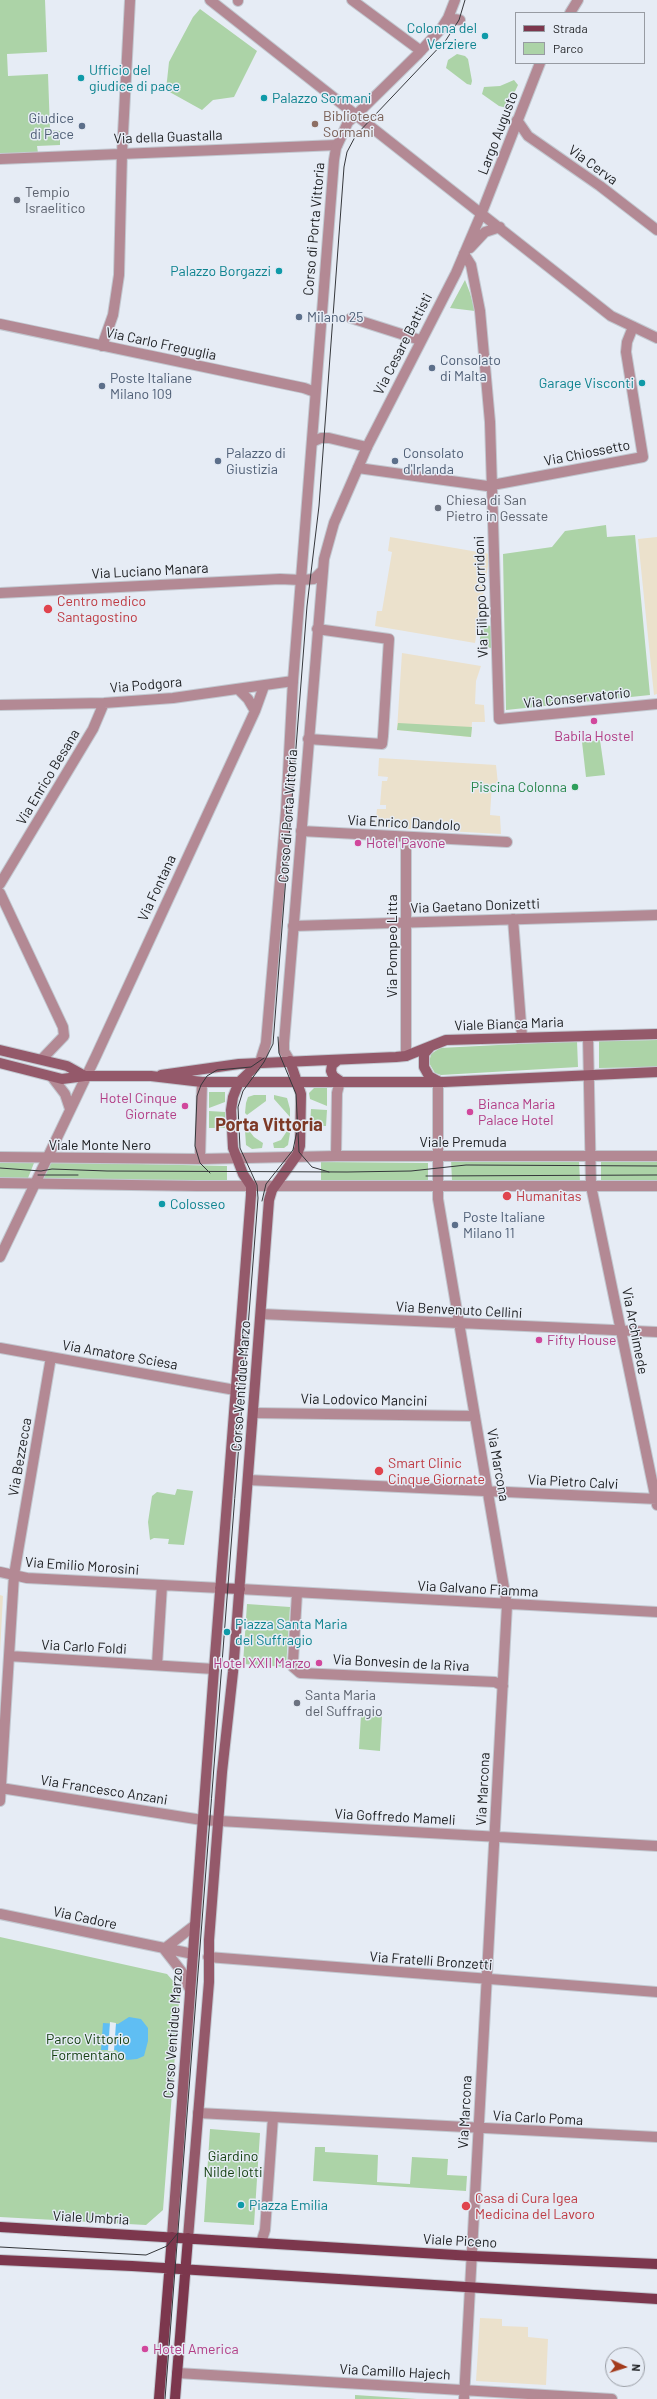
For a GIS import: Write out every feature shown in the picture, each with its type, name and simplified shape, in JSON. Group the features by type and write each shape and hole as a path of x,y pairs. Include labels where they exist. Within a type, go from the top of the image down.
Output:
{"main road":[{"name":"Viale Bianca Maria","path":"151,1076 187,1070 260,1062 290,1062 406,1056 432,1044 446,1040 657,1034"},
{"path":"432,1044 424,1054 424,1067 429,1076 438,1081"},
{"path":"0,1050 42,1059 71,1068 85,1076"},
{"path":"338,1060 332,1065 331,1071 333,1076 340,1081"},
{"path":"251,1186 236,1158 231,1135 231,1110 233,1097 239,1082 260,1062"},
{"path":"274,1186 300,1150 302,1098 298,1081 290,1062"},
{"path":"0,1063 52,1077 72,1079 85,1076 151,1076 202,1082 438,1081 657,1072"},
{"path":"187,1070 202,1082"},
{"name":"Corso Ventidue Marzo","path":"220,1588 251,1186"},
{"name":"Corso Ventidue Marzo","path":"175,2399 177,2373 178,2269 190,1990 201,1956 218,1821 240,1589 269,1200 274,1186"},
{"path":"214,1669 220,1588 240,1589"},
{"name":"Corso Ventidue Marzo","path":"159,2399 178,2269 180,2238 198,2113 209,1982 201,1956 195,1925 214,1669"},
{"name":"Viale Umbria","path":"0,2227 180,2238"},
{"path":"180,2238 261,2243"},
{"name":"Viale Piceno","path":"261,2243 472,2256 657,2264"},
{"path":"0,2260 470,2286 657,2299"}],"street":[{"path":"102,346 113,315 119,275 122,153 130,0"},
{"path":"210,0 482,212 608,314 657,338"},
{"path":"352,0 421,51 448,18 455,0"},
{"path":"571,12 578,0"},
{"path":"448,18 460,20"},
{"name":"Corso di Porta Vittoria","path":"260,1062 266,1043 286,811 292,681 334,160 337,145 348,122 421,51"},
{"name":"Largo Augusto","path":"482,212 540,64"},
{"name":"Via Cerva","path":"517,120 530,138 600,186 657,230"},
{"name":"Via della Guastalla","path":"0,159 337,145"},
{"name":"Via Cesare Battisti","path":"358,468 420,340 464,254 482,212"},
{"name":"Via Cesare Battisti","path":"464,254 486,232 500,227"},
{"name":"Via Filippo Corridoni","path":"464,254 470,265 479,306 490,422 499,720"},
{"path":"351,318 420,340"},
{"name":"Via Carlo Freguglia","path":"0,324 304,388 315,392"},
{"name":"Via Chiossetto","path":"358,468 492,485 643,457 626,352 627,342 633,327"},
{"path":"312,442 327,438 367,447"},
{"name":"Corso di Porta Vittoria","path":"290,1062 284,1051 284,1043 321,572 334,523 358,468"},
{"name":"Via Luciano Manara","path":"0,593 280,579 300,580 314,579 321,572"},
{"path":"308,739 382,744 389,639 316,628"},
{"name":"Via Podgora","path":"0,706 104,703 173,698 292,681"},
{"name":"Via Fontana","path":"0,1257 255,711 264,686"},
{"path":"238,689 248,699 255,711"},
{"name":"Via Enrico Besana","path":"0,884 93,729 104,703"},
{"name":"Via Conservatorio","path":"499,720 657,704"},
{"name":"Via Enrico Dandolo","path":"301,832 507,842"},
{"name":"Via Pompeo Litta","path":"406,836 406,1056"},
{"path":"0,894 63,1027 64,1036 42,1059"},
{"name":"Via Gaetano Donizetti","path":"293,926 657,915"},
{"path":"513,919 522,1037"},
{"path":"588,1036 591,1186"},
{"path":"52,1077 65,1094 70,1109"},
{"path":"336,1156 337,1093 340,1081"},
{"name":"Via Marcona","path":"438,1081 438,1199 507,1605 464,2395"},
{"path":"200,1159 202,1082"},
{"name":"Viale Premuda","path":"295,1157 657,1156"},
{"name":"Viale Monte Nero","path":"0,1157 45,1159 236,1158"},
{"path":"236,1158 295,1157"},
{"path":"0,1183 34,1185 197,1186 657,1186"},
{"name":"Via Archimede","path":"591,1186 657,1501"},
{"name":"Via Benvenuto Cellini","path":"261,1314 657,1332"},
{"name":"Via Amatore Sciesa","path":"0,1348 235,1390"},
{"name":"Via Bezzecca","path":"0,1801 14,1575 51,1356"},
{"name":"Via Lodovico Mancini","path":"253,1413 475,1416"},
{"name":"Via Pietro Calvi","path":"248,1480 657,1501"},
{"name":"Via Emilio Morosini","path":"0,1572 27,1578 162,1585"},
{"path":"214,1669 157,1665 162,1585 220,1588"},
{"path":"240,1589 297,1593"},
{"name":"Via Galvano Fiamma","path":"297,1593 657,1612"},
{"name":"Via Bonvesin de la Riva","path":"297,1593 292,1662 296,1671 300,1673 495,1682 503,1686"},
{"name":"Via Carlo Foldi","path":"9,1656 157,1665"},
{"name":"Via Francesco Anzani","path":"1,1788 202,1820"},
{"name":"Via Goffredo Mameli","path":"202,1820 657,1846"},
{"name":"Via Cadore","path":"0,1914 201,1956"},
{"path":"190,1990 182,1972 164,1949 195,1925"},
{"name":"Via Fratelli Bronzetti","path":"201,1956 657,1992"},
{"path":"198,2113 273,2117 265,2230 261,2243"},
{"name":"Via Carlo Poma","path":"273,2117 479,2129 657,2137"},
{"name":"Via Camillo Hajech","path":"177,2373 464,2395 612,2399"}],"shaded area":[{"path":"390,537 490,554 475,643 375,626 377,611 382,611 392,552 388,551"},
{"path":"657,537 657,694 654,695 638,539"},
{"path":"402,653 481,666 476,681 475,704 484,705 485,722 472,722 471,737 397,730"},
{"path":"379,758 496,765 498,784 492,783 490,815 500,816 501,834 375,827 377,809 386,809 386,805 380,805 382,781 387,781 388,777 378,776"},
{"path":"0,1595 3,1596 0,1652"},
{"path":"480,2318 502,2319 502,2326 528,2327 528,2337 548,2339 546,2385 476,2381"}],"green space":[{"path":"0,0 45,0 47,52 7,54 8,76 48,74 50,130 60,131 60,145 37,146 38,153 0,154"},
{"path":"200,9 257,51 234,97 213,100 202,110 166,90 169,62 193,17"},
{"path":"457,54 465,56 468,59 472,81 471,85 467,84 446,68 448,60"},
{"path":"514,80 518,85 507,108 499,106 482,94 484,87 500,86"},
{"path":"465,280 470,293 475,311 450,308"},
{"path":"606,525 607,537 635,535 650,695 506,710 503,554 552,547 565,531"},
{"path":"482,625 491,626 491,648 479,645"},
{"path":"398,723 472,727 471,737 397,730"},
{"path":"600,740 605,775 586,777 582,742"},
{"path":"657,1040 657,1067 599,1068 599,1041"},
{"path":"577,1041 578,1067 441,1075 435,1073 429,1063 431,1054 440,1048"},
{"path":"314,1088 327,1088 327,1106 310,1099 309,1093"},
{"path":"209,1092 225,1092 225,1102 209,1108"},
{"path":"254,1095 266,1095 266,1101 247,1115 245,1113 248,1097"},
{"path":"274,1095 287,1098 290,1109 290,1117 274,1099"},
{"path":"311,1109 327,1110 326,1126 310,1126"},
{"path":"209,1111 225,1112 225,1128 209,1128"},
{"path":"247,1128 254,1137 263,1143 262,1148 252,1149 246,1145 245,1130"},
{"path":"287,1131 290,1133 288,1145 284,1148 274,1148 273,1143 281,1140"},
{"path":"451,1159 579,1160 580,1182 452,1181"},
{"path":"601,1159 657,1160 657,1181 601,1181"},
{"path":"50,1162 227,1166 227,1183 43,1179"},
{"path":"321,1162 428,1163 428,1181 321,1180"},
{"path":"0,1163 34,1163 28,1178 0,1178"},
{"path":"177,1489 193,1491 184,1545 168,1544 169,1539 154,1538 150,1540 148,1522 152,1496 157,1492 175,1495"},
{"path":"247,1604 290,1607 286,1667 243,1664"},
{"path":"361,1715 382,1716 380,1751 359,1749"},
{"name":"Parco Vittorio Formentano","path":"0,1937 167,1974 180,1989 163,2210 146,2225 0,2217"},
{"name":"Giardino Nilde Iotti","path":"210,2129 260,2133 254,2225 204,2222"},
{"path":"315,2147 325,2147 325,2152 378,2155 377,2182 410,2184 412,2157 448,2159 447,2175 467,2176 466,2191 313,2181"},
{"path":"355,2395 417,2399 355,2399"}],"water":[{"path":"129,2017 141,2019 148,2028 148,2041 144,2056 137,2059 127,2060 116,2050 101,2050 103,2023 118,2024"}],"pier":[{"path":"110,2022 116,2023 114,2051 108,2051"}],"tram line":[{"path":"165,2399 258,1198 257,1185 240,1148 238,1107 243,1091 264,1062 273,1044 307,606 319,506 344,167 347,152 356,135 446,40 459,20 465,0"},
{"path":"278,1037 279,1053 296,1094 299,1152 312,1167 329,1172"},
{"path":"210,1173 200,1163 195,1146 197,1096 201,1085 207,1076 217,1070 251,1067 264,1058"},
{"path":"262,1201 266,1184 293,1150 297,1131"},
{"path":"0,1168 41,1171 52,1169 107,1171 347,1172 411,1171 466,1165 657,1166"},
{"path":"38,1175 78,1175"},
{"path":"426,1176 657,1175"},
{"path":"0,2247 146,2255 167,2246 178,2233"}],"place":[{"name":"Colonna del Verziere","path":"485,36"},
{"name":"Ufficio del giudice di pace","path":"81,78"},
{"name":"Palazzo Sormani","path":"264,98"},
{"name":"Biblioteca Sormani","path":"315,124"},
{"name":"Giudice di Pace","path":"82,126"},
{"name":"Tempio Israelitico","path":"17,200"},
{"name":"Palazzo Borgazzi","path":"279,271"},
{"name":"Milano 25","path":"299,317"},
{"name":"Consolato di Malta","path":"432,368"},
{"name":"Garage Visconti","path":"642,383"},
{"name":"Poste Italiane Milano 109","path":"102,386"},
{"name":"Palazzo di Giustizia","path":"218,461"},
{"name":"Consolato d'Irlanda","path":"395,461"},
{"name":"Chiesa di San Pietro in Gessate","path":"438,508"},
{"name":"Centro medico Santagostino","path":"48,609"},
{"name":"Babila Hostel","path":"594,721"},
{"name":"Piscina Colonna","path":"575,787"},
{"name":"Hotel Pavone","path":"358,843"},
{"name":"Hotel Cinque Giornate","path":"185,1106"},
{"name":"Bianca Maria Palace Hotel","path":"470,1112"},
{"name":"Humanitas","path":"507,1196"},
{"name":"Colosseo","path":"162,1204"},
{"name":"Poste Italiane Milano 11","path":"455,1225"},
{"name":"Fifty House","path":"539,1340"},
{"name":"Smart Clinic Cinque Giornate","path":"379,1471"},
{"name":"Piazza Santa Maria del Suffragio","path":"227,1632"},
{"name":"Hotel XXII Marzo","path":"319,1663"},
{"name":"Santa Maria del Suffragio","path":"297,1703"},
{"name":"Piazza Emilia","path":"241,2205"},
{"name":"Casa di Cura Igea Medicina del Lavoro","path":"466,2206"},
{"name":"Hotel America","path":"145,2349"}],"district":[{"name":"Porta Vittoria","path":"269,1125"}]}
